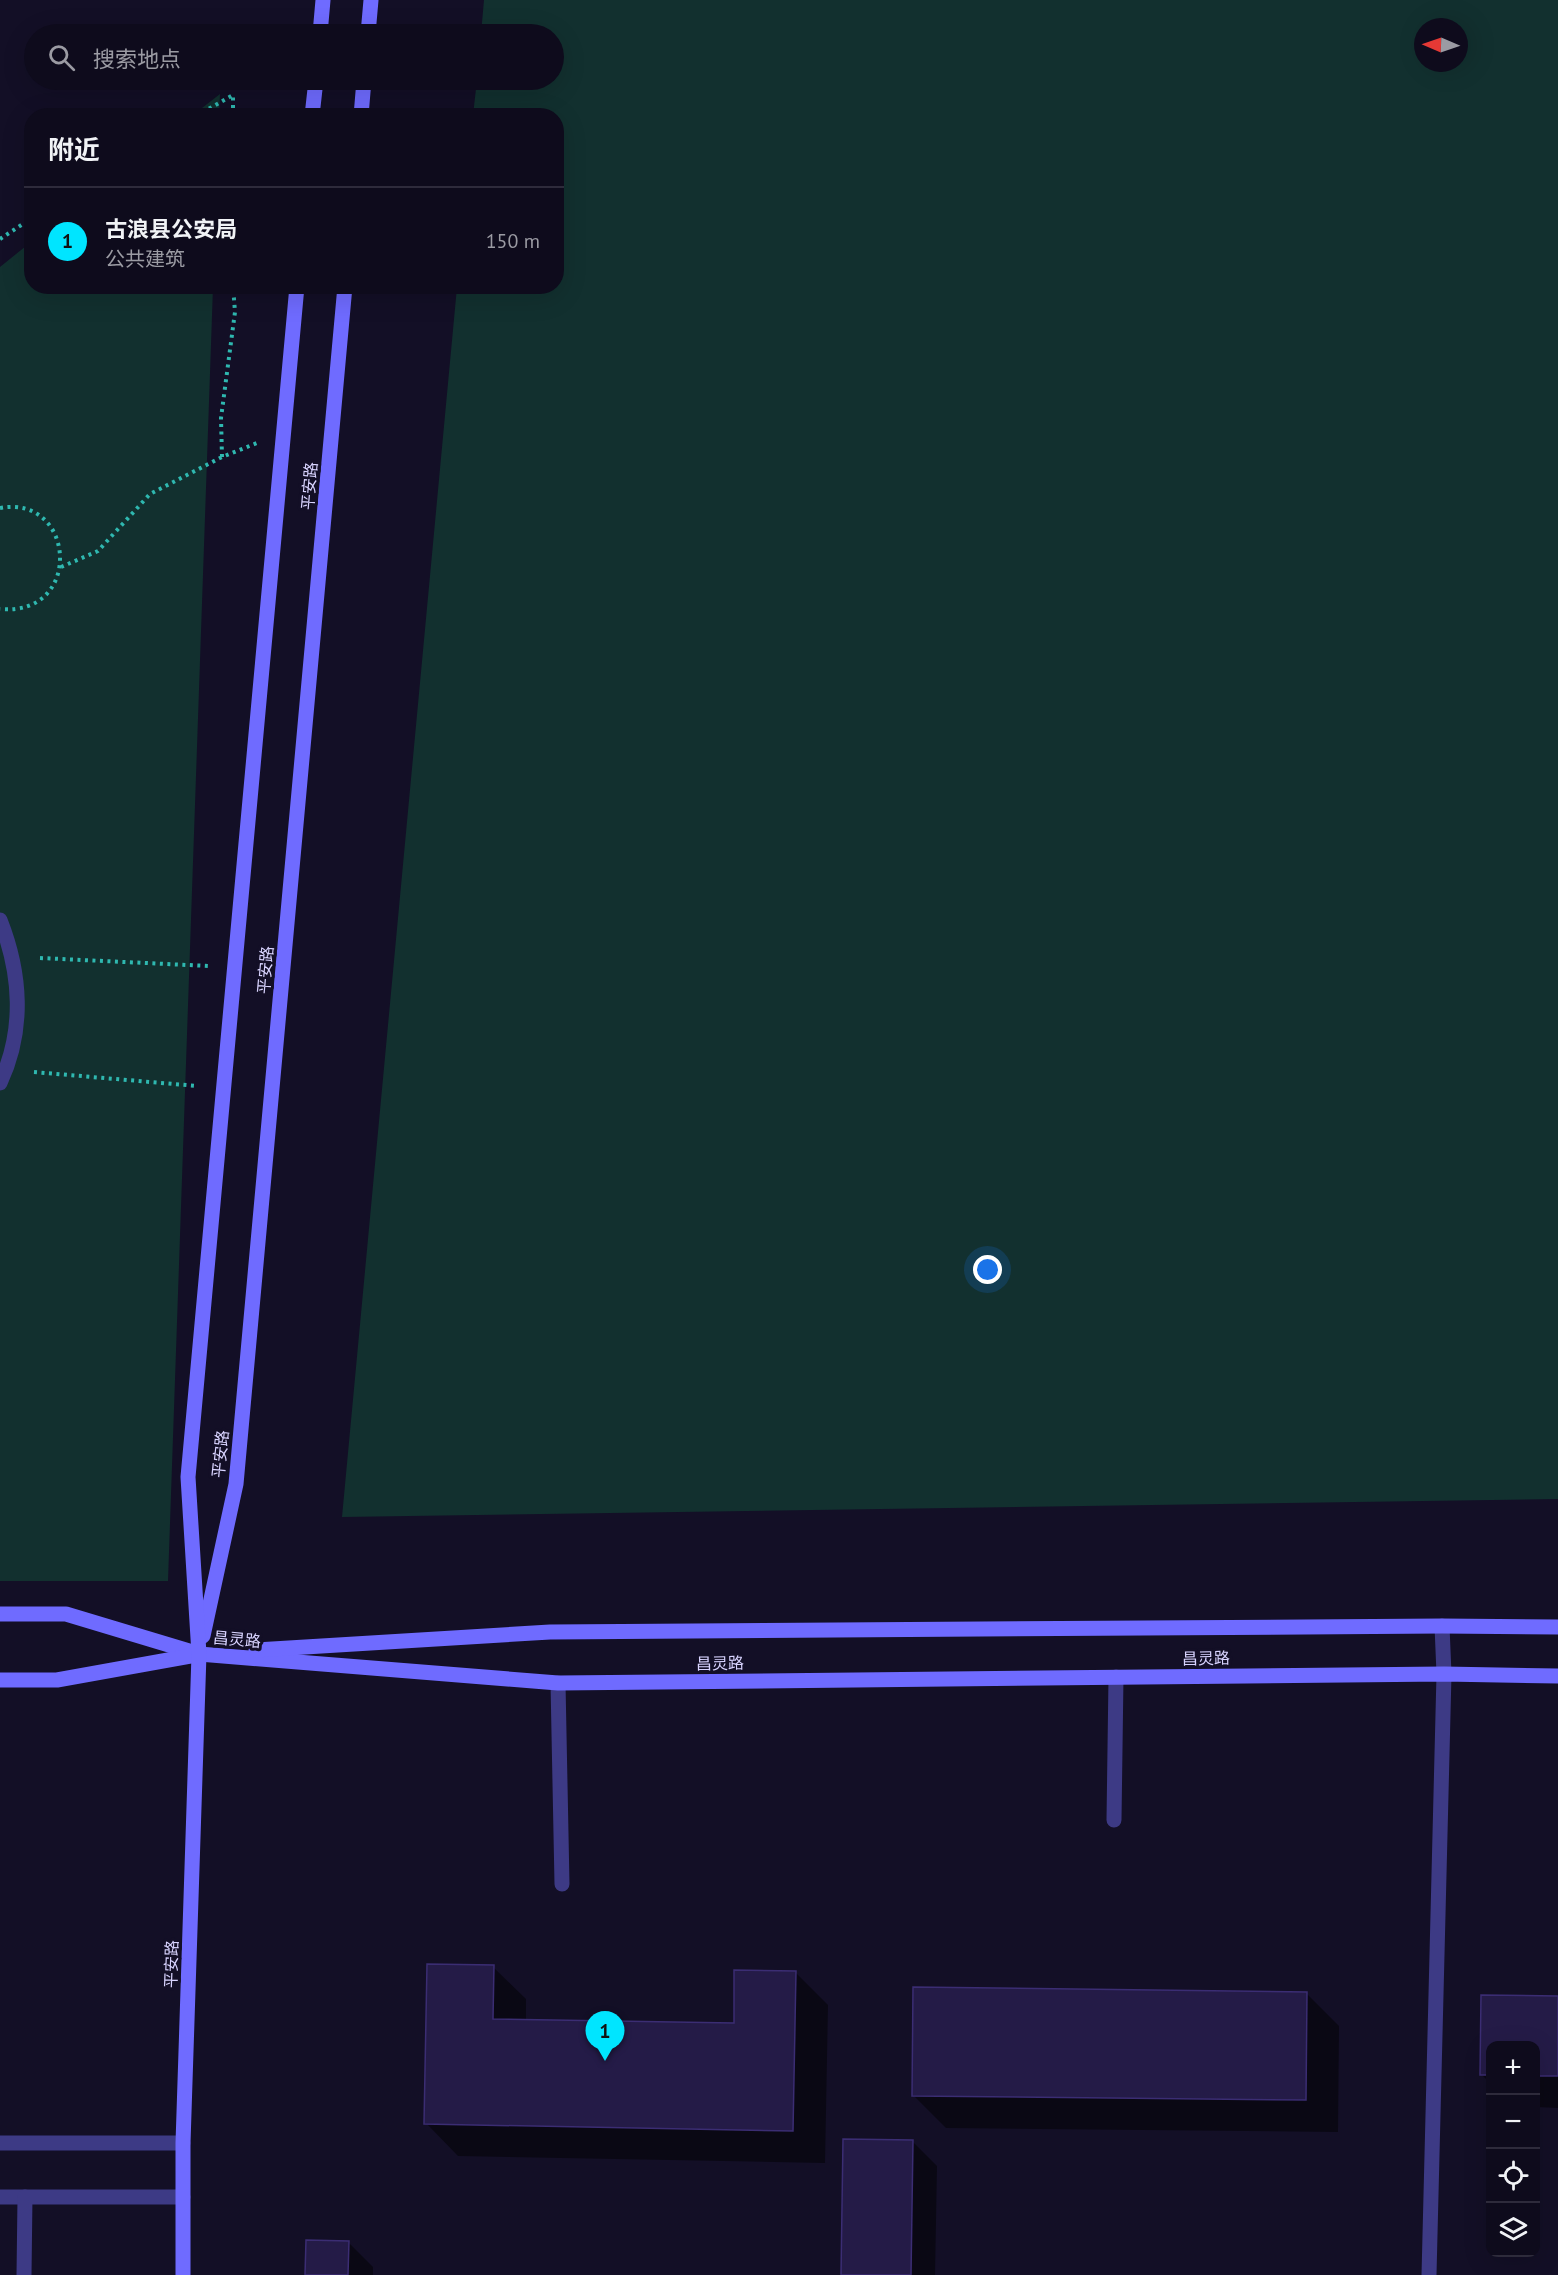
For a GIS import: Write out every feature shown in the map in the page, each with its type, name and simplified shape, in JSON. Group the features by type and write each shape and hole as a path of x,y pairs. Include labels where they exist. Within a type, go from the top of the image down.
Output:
{"main road":[{"path":"321,24 323,0"},
{"path":"369,24 371,0"},
{"path":"313,108 315,90"},
{"path":"362,108 363,90"},
{"name":"平安路","path":"183,2275 183,2143 200,1654 188,1477 296,294"},
{"name":"平安路","path":"200,1654 236,1484 344,294"},
{"path":"0,1614 66,1614 200,1654"},
{"name":"昌灵路","path":"200,1654 550,1632 1558,1627"},
{"path":"0,1680 57,1680 200,1654"},
{"name":"昌灵路","path":"200,1654 558,1683 1444,1674 1558,1676"}],"street":[{"path":"0,920 16,974 18,1006 15,1038 3,1076"},
{"path":"1429,2275 1444,1674 1442,1626"},
{"path":"1114,1820 1116,1677"},
{"path":"558,1683 562,1884"},
{"path":"0,2143 183,2143"},
{"path":"0,2197 183,2197"},
{"path":"24,2275 25,2197"}],"path":[{"path":"209,108 233,94 232,108"},
{"path":"0,239 24,223"},
{"path":"222,457 220,418 235,312 234,294"},
{"path":"61,567 98,552 150,494 222,457 283,432"},
{"path":"0,508 19,507 34,513 47,523 57,536 61,551 61,567 56,583 46,595 32,605 17,609 0,609"},
{"path":"12,956 234,968"},
{"path":"3,1076 224,1088"}],"green space":[{"path":"484,0 1558,0 1558,1499 342,1517 456,294 564,294 564,108 474,108 476,90 564,90 564,24 482,24"},
{"path":"220,94 219,108 202,108"},
{"path":"24,248 24,294 213,294 168,1581 0,1581 0,267"}],"building":[{"path":"427,1964 494,1965 493,2019 734,2023 734,1970 796,1971 793,2131 424,2124"},
{"path":"913,1987 1307,1992 1306,2100 912,2096"},
{"path":"1481,1995 1558,1996 1558,2076 1540,2076 1540,2041 1486,2041 1486,2075 1480,2075"},
{"path":"843,2139 913,2140 911,2275 841,2275"},
{"path":"306,2240 349,2241 348,2275 305,2275"}],"place":[{"name":"古浪县公安局","path":"605,2061"}]}
